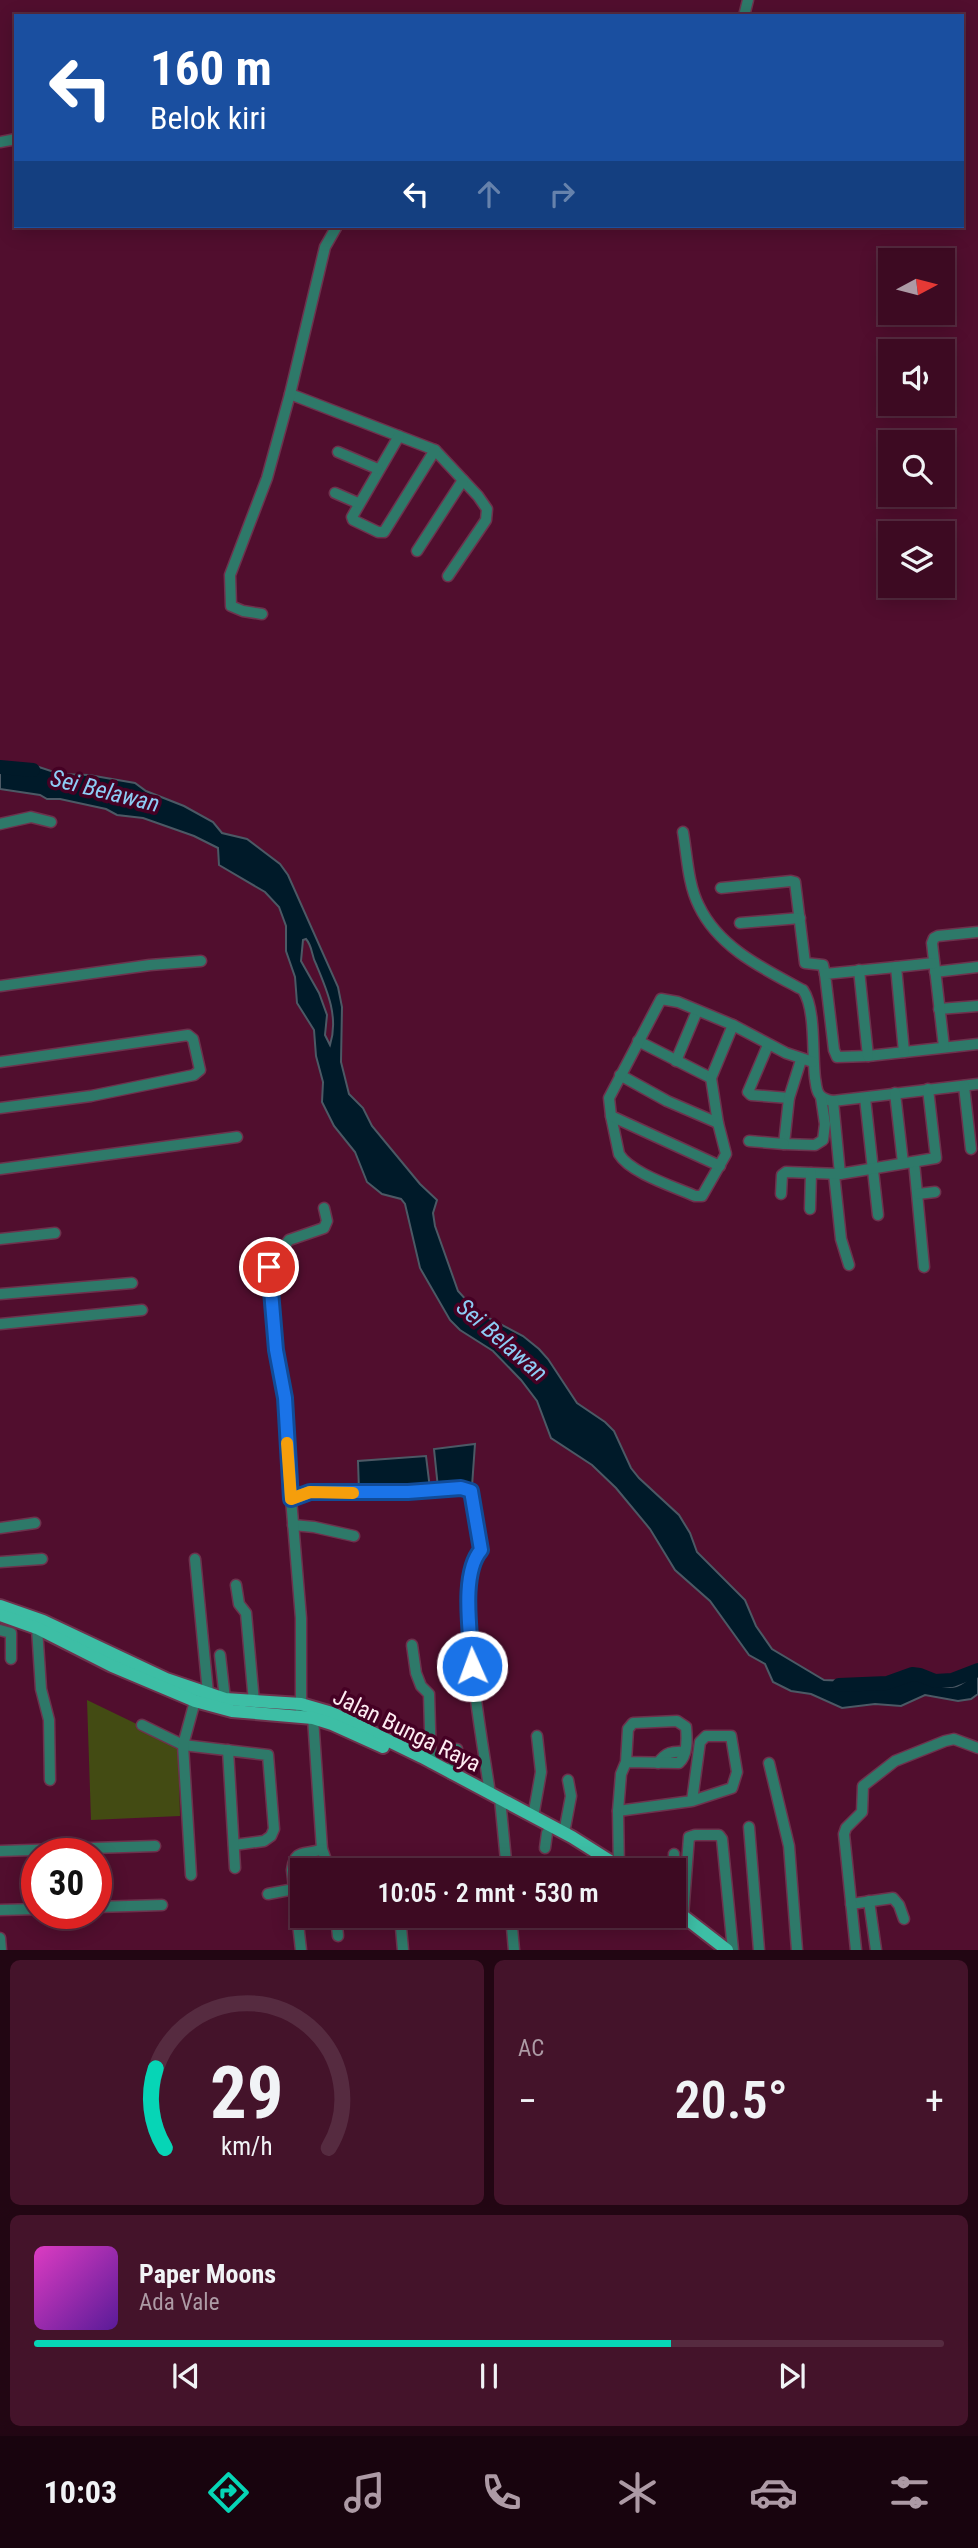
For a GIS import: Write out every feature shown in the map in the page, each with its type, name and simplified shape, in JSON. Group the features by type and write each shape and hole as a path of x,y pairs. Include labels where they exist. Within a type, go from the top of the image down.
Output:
{"main road":[{"name":"Jalan Bunga Raya","path":"0,1615 37,1629 111,1666 180,1690 208,1693 225,1699 305,1713 533,1817 602,1858"},
{"name":"Jalan Bunga Raya","path":"0,1615 43,1621 166,1679 195,1701 232,1711 342,1717 451,1774 547,1833 597,1858"},
{"path":"686,1920 727,1950"},
{"path":"686,1922 716,1950"}],"street":[{"path":"262,614 231,606 230,575 267,478 325,247 336,228"},
{"path":"290,394 435,450 478,496 488,514 448,576"},
{"path":"399,436 353,513 353,520 381,533 435,450"},
{"path":"338,452 378,469"},
{"path":"417,551 463,480"},
{"path":"335,493 358,503"},
{"path":"0,824 31,817 51,822"},
{"path":"683,832 699,906 716,931 745,957 803,990 806,995 813,1062 825,1124 823,1140 815,1145 748,1140"},
{"path":"721,888 791,881 796,886 805,963 822,965 836,1054 841,1058 978,1044"},
{"path":"740,923 800,918"},
{"path":"944,1047 932,943 934,938 978,932"},
{"path":"0,986 150,965 201,961"},
{"path":"825,974 896,967 978,967"},
{"path":"896,967 904,1052"},
{"path":"859,970 868,1056"},
{"path":"733,1025 710,1077 718,1123 727,1150 702,1196 635,1169 622,1160 609,1098 661,999 667,998 733,1025 768,1045 801,1060 813,1062"},
{"path":"939,1009 978,1006"},
{"path":"676,1061 697,1011"},
{"path":"0,1062 188,1035 193,1039 200,1070 194,1076 91,1096 0,1108"},
{"path":"638,1041 710,1077"},
{"path":"768,1045 748,1092 751,1095 789,1098"},
{"path":"784,1144 789,1098 801,1060"},
{"path":"620,1075 667,1101 718,1123"},
{"path":"821,1097 834,1101 978,1084"},
{"path":"964,1086 973,1126 971,1149"},
{"path":"781,1194 783,1173 837,1174 936,1158 928,1090"},
{"path":"895,1093 903,1163"},
{"path":"865,1098 878,1215"},
{"path":"834,1101 841,1239 849,1265"},
{"path":"611,1116 720,1166"},
{"path":"0,1169 237,1137"},
{"path":"914,1162 924,1267"},
{"path":"810,1209 811,1173"},
{"path":"918,1194 935,1192"},
{"path":"324,1208 327,1221 324,1228 289,1240 269,1267 276,1350 285,1398 305,1713 325,1858"},
{"path":"0,1238 55,1233"},
{"path":"0,1294 132,1283"},
{"path":"0,1324 142,1310"},
{"path":"291,1499 310,1492 408,1492 461,1488 471,1491 481,1550 473,1561 469,1590 472,1666 505,1858"},
{"path":"0,1528 35,1523"},
{"path":"293,1525 354,1535"},
{"path":"0,1562 42,1559"},
{"path":"195,1559 208,1693"},
{"path":"236,1585 239,1604 246,1613 254,1702"},
{"path":"37,1629 41,1689 49,1720 50,1780"},
{"path":"0,1630 11,1633 11,1659"},
{"path":"412,1645 416,1673 421,1686 429,1695 432,1723 431,1763"},
{"path":"219,1656 225,1699"},
{"path":"191,1875 183,1745 195,1701"},
{"path":"432,1723 444,1721"},
{"path":"619,1858 621,1774 626,1762 630,1725 677,1721 683,1723 686,1734 685,1752 680,1763 626,1762"},
{"path":"142,1725 183,1745 266,1754 269,1757 274,1829 271,1836 264,1841 234,1844"},
{"path":"533,1817 541,1772 537,1736"},
{"path":"618,1811 692,1801 732,1788 737,1772 731,1736 706,1736 699,1742 692,1801"},
{"path":"856,1950 844,1834 846,1828 862,1812 863,1786 895,1761 945,1741 954,1739 978,1748"},
{"path":"451,1774 457,1749"},
{"path":"228,1750 235,1868"},
{"path":"769,1763 789,1846 797,1950"},
{"path":"564,1833 571,1796 568,1780"},
{"path":"749,1826 759,1950"},
{"path":"545,1847 547,1833"},
{"path":"686,1858 689,1837 719,1835 722,1839 733,1950"},
{"path":"0,1851 155,1846"},
{"path":"295,1858 303,1852 322,1849"},
{"path":"268,1894 290,1890"},
{"path":"851,1904 893,1898 904,1919"},
{"path":"869,1901 876,1950"},
{"path":"112,1907 162,1905"},
{"path":"0,1910 21,1909"},
{"path":"298,1928 301,1950"},
{"path":"337,1928 338,1936"},
{"path":"401,1928 403,1950"},
{"path":"512,1928 514,1950"},
{"path":"0,1938 1,1950"}],"green space":[{"path":"87,1700 178,1744 180,1816 91,1820"}],"water":[{"name":"Sei Belawan","path":"33,765 60,774 89,775 135,783 146,791 184,806 213,822 222,833 247,839 280,864 288,875 338,987 342,1007 341,1062 349,1094 363,1108 372,1126 420,1184 437,1200 433,1213 435,1226 458,1291 477,1312 523,1336 539,1349 577,1403 614,1431 631,1468 679,1515 697,1552 745,1600 756,1626 772,1649 824,1680 850,1681 862,1687 895,1685 916,1676 952,1687 962,1684 978,1671 978,1694 971,1699 958,1701 925,1695 901,1706 875,1704 842,1708 811,1694 791,1691 773,1682 765,1664 749,1655 710,1601 675,1570 650,1529 616,1488 592,1465 551,1438 537,1401 521,1380 493,1351 460,1330 450,1320 420,1268 405,1204 401,1199 382,1194 367,1182 355,1152 334,1126 322,1102 323,1082 316,1056 314,1030 297,1003 295,977 286,951 286,926 279,907 265,892 219,865 218,848 194,836 143,818 117,815 106,809 0,789 0,766 13,769","holes":["303,940 308,942 330,1004 333,1024 330,1045 325,1035 327,1015 319,993 301,961"]},
{"path":"475,1444 472,1486 438,1488 434,1449"},
{"path":"426,1456 430,1489 359,1491 358,1461"}],"waterway":[{"name":"Sei Belawan","path":"0,767 33,770"},
{"name":"Sei Belawan","path":"839,1685 887,1683 912,1674 935,1681 952,1680 978,1670"}],"slow traffic":[{"path":"287,1443 291,1499 310,1492 353,1493"}],"route":[{"path":"269,1267 271,1313 287,1414 291,1499 310,1492 408,1492 461,1488 471,1491 481,1550 473,1561 469,1590 472,1666"}]}
